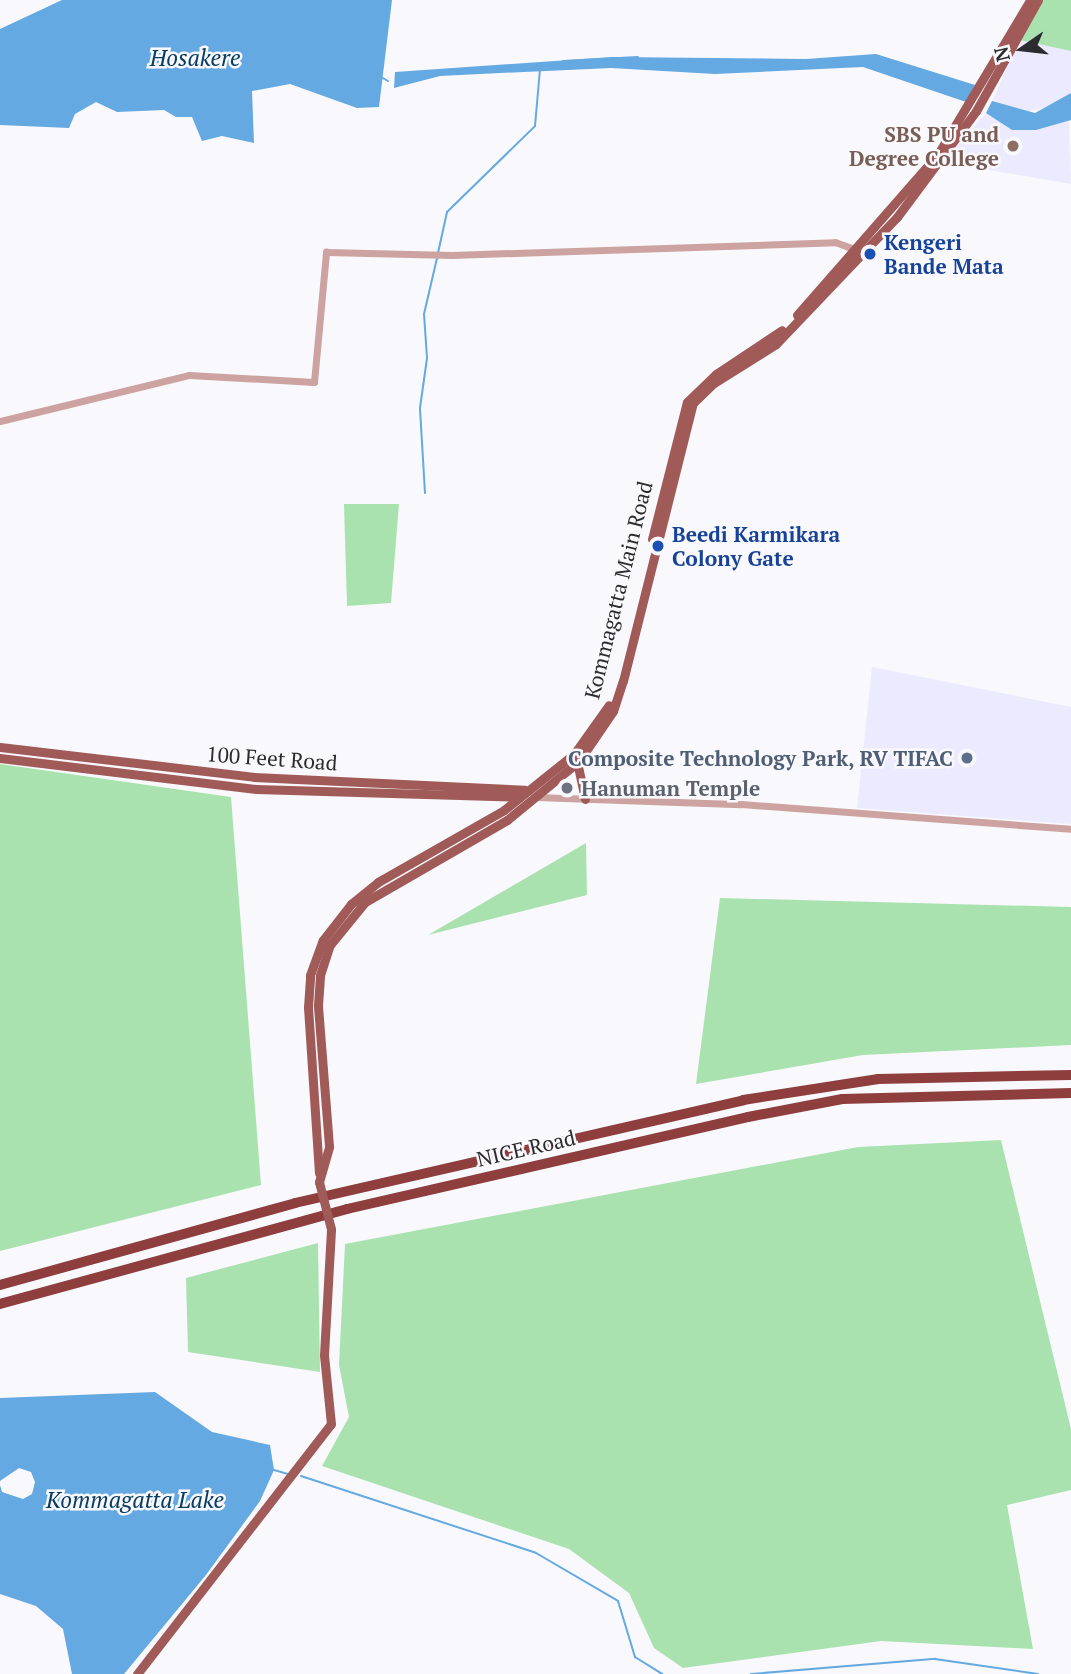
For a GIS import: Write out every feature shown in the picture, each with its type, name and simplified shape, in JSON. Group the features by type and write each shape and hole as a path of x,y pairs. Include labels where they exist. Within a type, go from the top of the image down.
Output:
{"highway":[{"name":"NICE Road","path":"0,1285 321,1197 743,1100 878,1079 1071,1074"},
{"name":"NICE Road","path":"0,1304 347,1209 748,1117 842,1099 1071,1093"}],"main road":[{"path":"986,87 1030,0"},
{"path":"973,108 1038,0"},
{"name":"Kommagatta Main Road","path":"137,1674 331,1424 324,1355 331,1229 319,1182 308,1007 310,975 323,940 351,904 378,882 577,758 607,709 618,679 687,402 716,374 778,334 913,187 973,108"},
{"name":"Kommagatta Main Road","path":"319,1182 329,1146 318,1005 320,975 330,945 365,902 507,820 577,758 607,721 623,681 693,403 715,383 776,344 816,305 897,217 973,108"},
{"name":"100 Feet Road","path":"0,747 254,777 539,794"},
{"name":"100 Feet Road","path":"0,758 256,789 521,793"},
{"path":"577,758 586,799"}],"street":[{"path":"0,421 189,375 314,382 326,252 452,255 835,242 857,250"},
{"path":"539,794 586,799 740,804 1071,829"}],"shaded area":[{"path":"1019,40 1071,51 1071,93 1057,105 1021,113 992,101"},
{"name":"SBS PU and Degree College","path":"986,113 1012,130 1069,121 1071,184 943,162"},
{"name":"Composite Technology Park, RV TIFAC","path":"872,667 1071,707 1071,824 857,808"}],"green space":[{"path":"1043,0 1071,0 1071,51 1019,40"},
{"path":"344,504 399,504 391,603 347,606"},
{"path":"0,764 231,797 261,1185 0,1251"},
{"path":"586,843 587,895 428,935"},
{"path":"720,898 1071,907 1071,1045 863,1055 696,1084"},
{"path":"1001,1140 1071,1429 1071,1490 1007,1505 1033,1649 881,1641 683,1668 654,1648 629,1593 569,1549 322,1466 349,1417 339,1365 345,1244 858,1147"},
{"path":"318,1243 320,1372 188,1352 186,1278"}],"water":[{"name":"Hosakere","path":"62,0 392,0 379,107 357,108 290,84 252,91 254,143 222,136 202,141 192,117 176,117 164,110 117,112 96,102 75,114 69,128 0,125 0,29"},
{"path":"876,54 975,85 966,102 863,67 715,74 611,68 440,76 394,88 395,72 612,57 806,59"},
{"path":"1071,93 1071,120 1036,130 1012,130 986,113 992,101 1035,113"},
{"name":"Kommagatta Lake","path":"155,1392 212,1432 270,1445 274,1470 260,1501 206,1575 124,1674 72,1674 63,1629 36,1606 0,1594 0,1485 2,1492 23,1499 32,1494 35,1482 31,1472 19,1468 0,1481 0,1398"}],"waterway":[{"path":"563,61 638,57"},
{"path":"438,253 447,212 535,126 540,69"},
{"path":"381,77 388,81"},
{"path":"425,493 420,408 427,358 424,314 437,258"},
{"path":"274,1470 288,1474"},
{"path":"301,1476 536,1553 618,1601 635,1657 662,1674"},
{"path":"751,1674 935,1659 1038,1674"}],"place":[{"name":"SBS PU and Degree College","path":"1013,146"},
{"name":"Kengeri Bande Mata","path":"870,254"},
{"name":"Beedi Karmikara Colony Gate","path":"658,546"},
{"name":"Composite Technology Park, RV TIFAC","path":"967,758"},
{"name":"Hanuman Temple","path":"567,788"}]}
